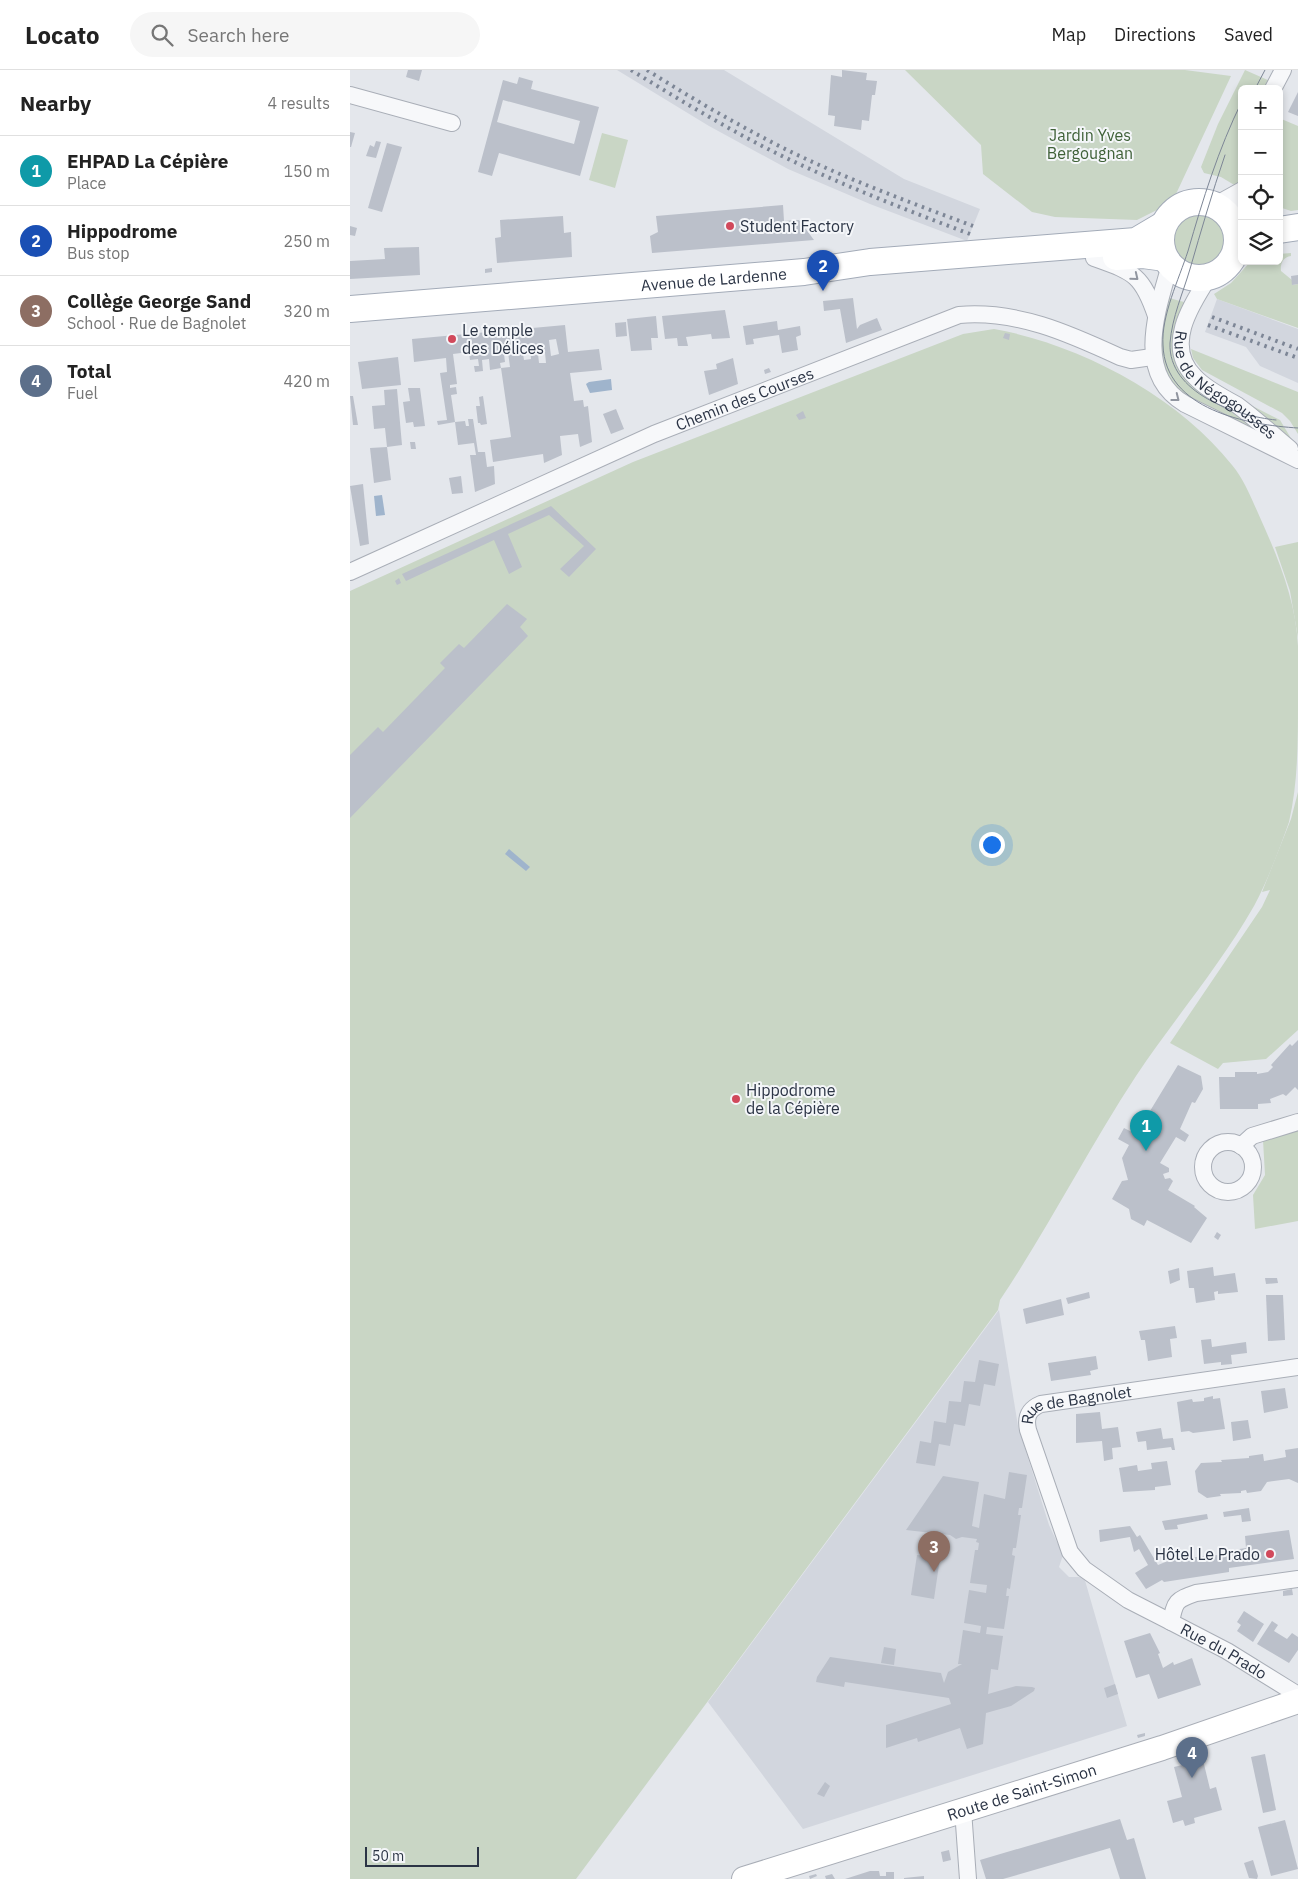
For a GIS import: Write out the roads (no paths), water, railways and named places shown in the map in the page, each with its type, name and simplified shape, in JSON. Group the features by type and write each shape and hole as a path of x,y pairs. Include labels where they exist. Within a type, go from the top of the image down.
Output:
{"main road":[{"path":"1202,202 1235,225 1223,270 1209,277 1188,277 1167,262 1161,246 1164,225 1171,213 1180,206 1202,202"},
{"name":"Avenue de Lardenne","path":"350,309 750,277 804,272 870,262 1136,241 1164,225"},
{"path":"1283,229 1298,226"},
{"path":"1283,242 1298,241"},
{"name":"Avenue de Lardenne","path":"350,319 1094,258 1143,255 1167,262"},
{"name":"Route de Saint-Simon","path":"752,1878 1162,1748 1298,1702"}],"street":[{"path":"1275,85 1283,70"},
{"path":"350,95 452,123"},
{"path":"1235,225 1238,210"},
{"path":"1283,222 1298,226"},
{"name":"Rue de Négogousses","path":"1094,258 1119,267 1138,278 1146,288 1156,316"},
{"name":"Rue de Négogousses","path":"1167,262 1156,316 1152,357 1165,387 1173,397 1298,460"},
{"name":"Rue de Négogousses","path":"1209,277 1195,300 1183,328 1180,349 1184,361 1196,378 1251,415 1298,455"},
{"name":"Chemin des Courses","path":"350,572 654,434 959,315 981,313 1004,315 1058,329 1120,357 1131,360 1152,357"},
{"path":"1241,1146 1252,1136 1298,1122"},
{"name":"Rue de Bagnolet","path":"1171,1622 1128,1600 1084,1570 1070,1552 1028,1430 1026,1421 1028,1414 1032,1408 1041,1404 1298,1367"},
{"name":"Rue du Prado","path":"1298,1579 1196,1593 1181,1599 1175,1604 1171,1622 1227,1651 1298,1694"},
{"path":"963,1810 968,1879"}],"water":[{"path":"611,379 612,390 590,393 586,384 589,382"},
{"path":"382,495 385,515 376,516 374,496"},
{"path":"509,849 530,867 526,871 505,854"}],"tram line":[{"path":"1257,85 1265,70"},
{"path":"1238,110 1212,175 1171,298 1163,334 1167,367 1178,385 1193,399 1212,410 1256,423 1298,428"},
{"path":"1225,155 1175,314 1170,343 1172,360 1180,376 1207,399 1242,413 1276,420"}],"railway":[{"path":"631,70 723,125 780,155 874,197 970,234"},
{"path":"647,70 680,91 783,148 853,180 973,226"},
{"path":"1212,317 1298,349"},
{"path":"1208,325 1298,358"}],"place":[{"name":"Student Factory","path":"730,226"},
{"name":"Hippodrome","path":"823,291"},
{"name":"Le temple des Délices","path":"452,339"},
{"name":"Hippodrome de la Cépière","path":"736,1099"},
{"name":"EHPAD La Cépière","path":"1146,1151"},
{"name":"Hôtel Le Prado","path":"1270,1554"},
{"name":"Collège George Sand","path":"934,1572"},
{"name":"Total","path":"1192,1778"}],"park label":[{"name":"Jardin Yves Bergougnan","path":"1090,144"}]}
